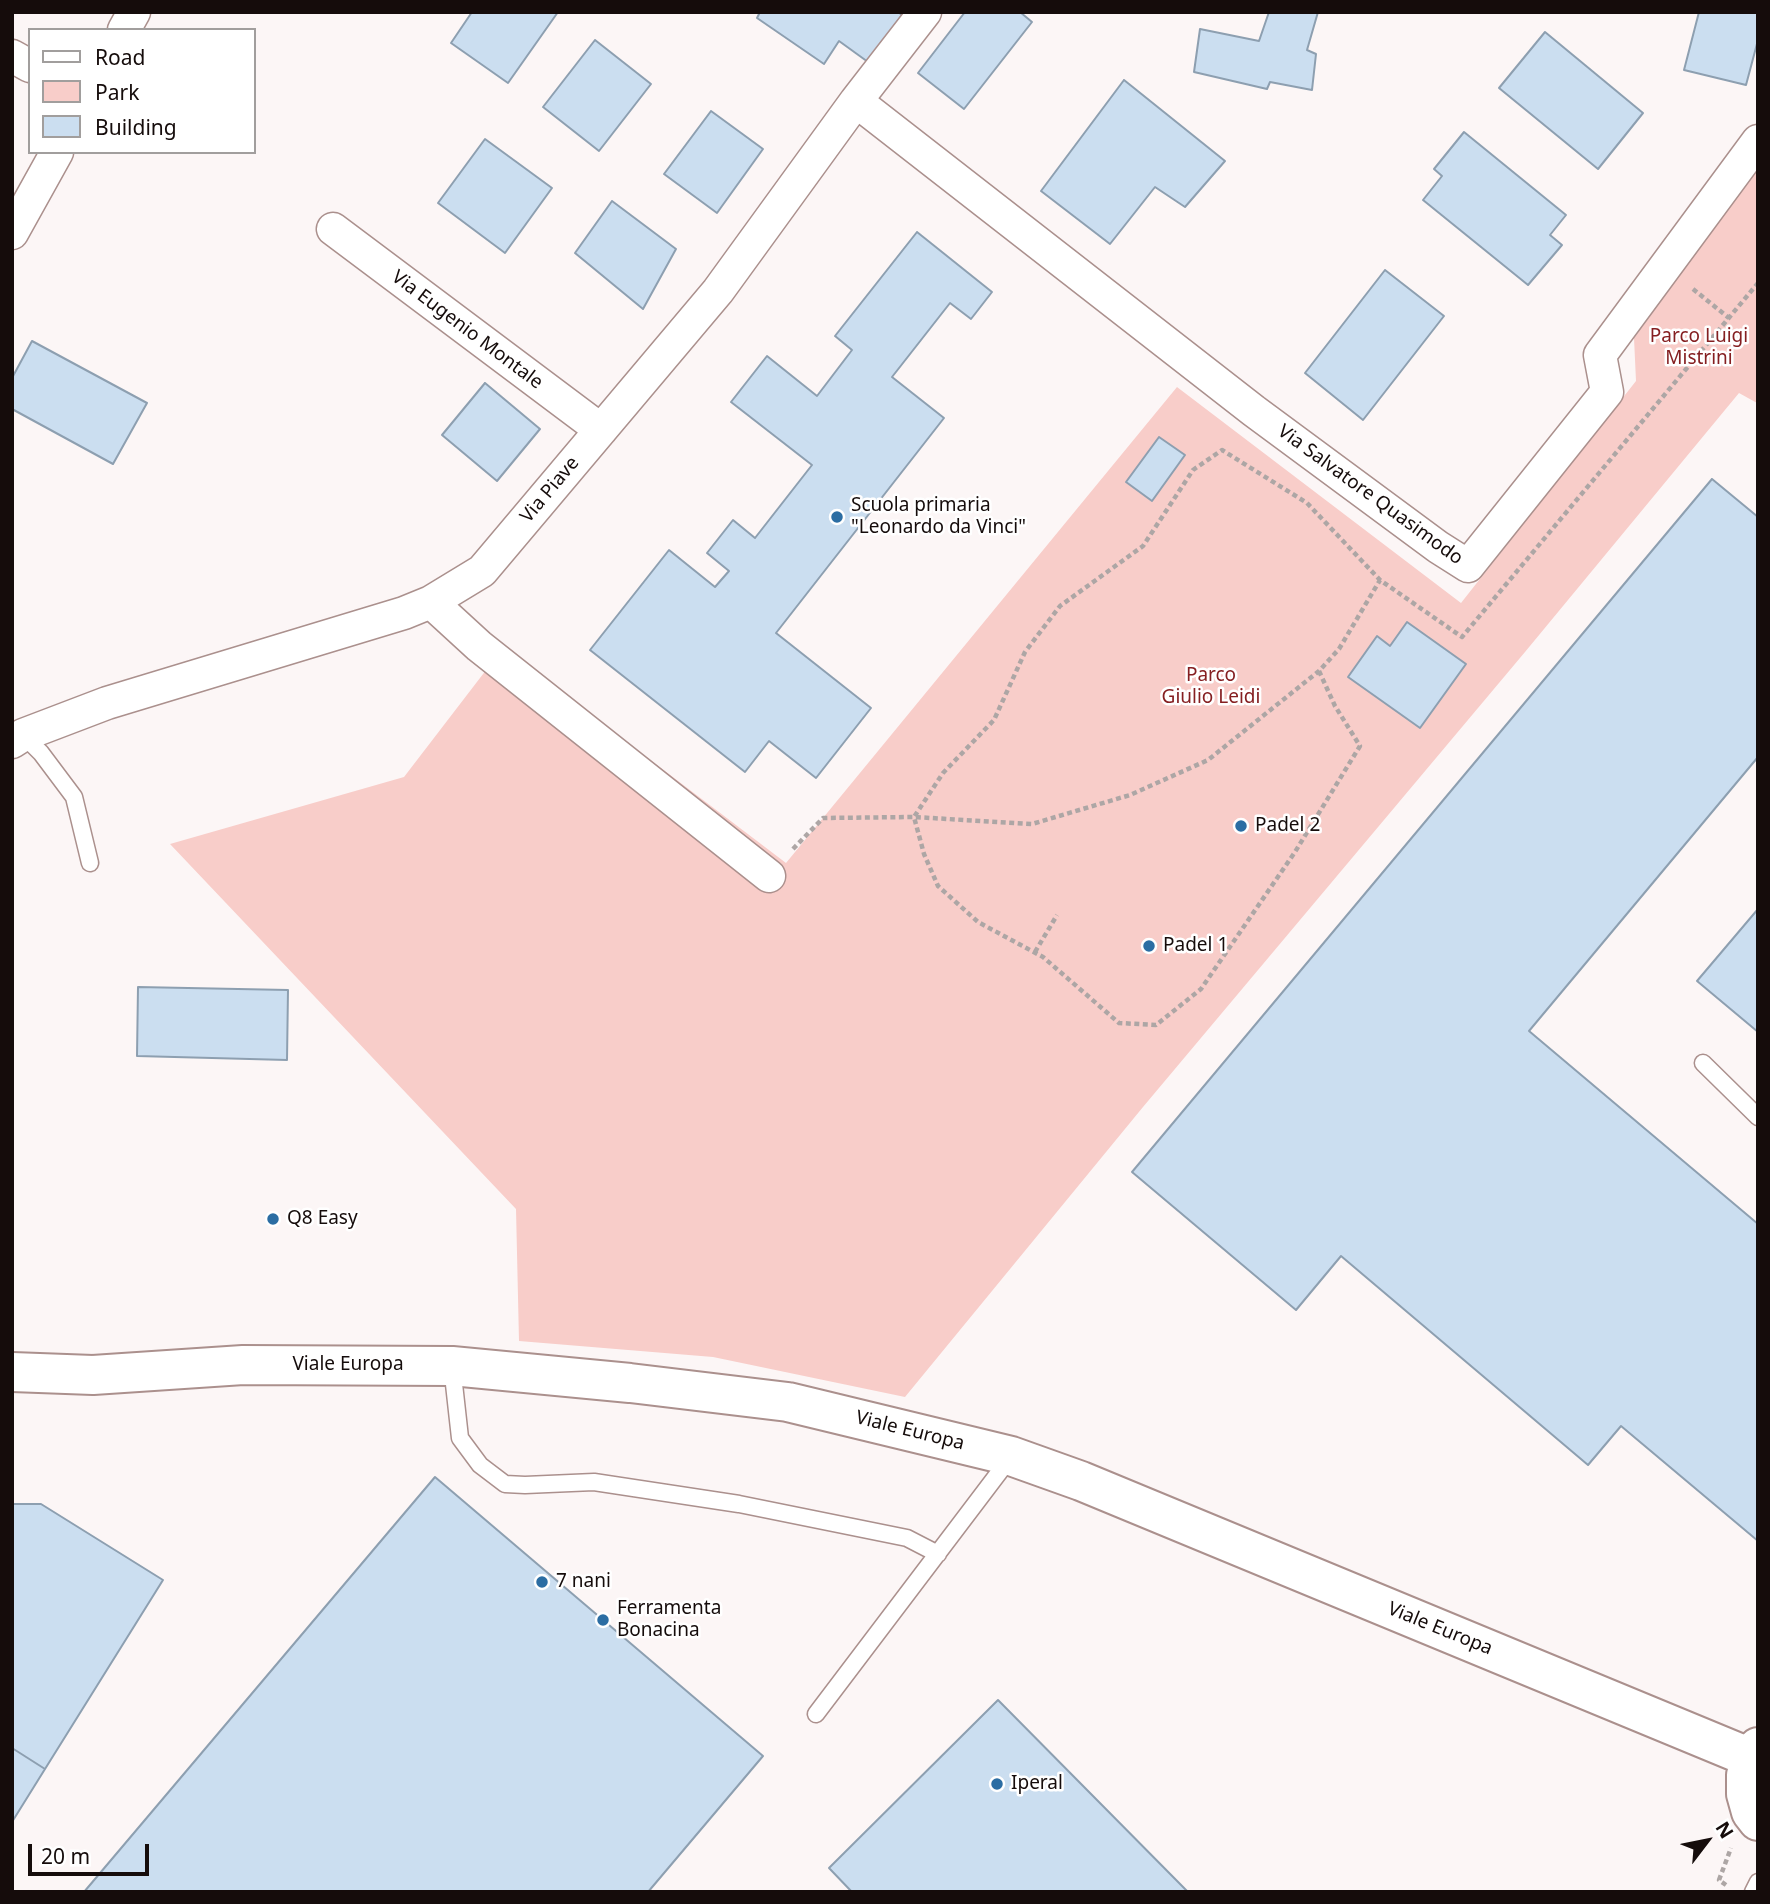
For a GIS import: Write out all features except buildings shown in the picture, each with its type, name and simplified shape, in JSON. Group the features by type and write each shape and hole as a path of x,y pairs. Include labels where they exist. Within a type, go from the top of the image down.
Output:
{"street":[{"path":"125,28 134,12"},
{"name":"Via Piave","path":"16,736 107,703 391,617 431,602 482,571 718,290 856,101 925,12"},
{"path":"12,57 28,65"},
{"name":"Via Salvatore Quasimodo","path":"856,101 1254,411 1438,547 1468,566 1607,392 1600,355 1758,141"},
{"path":"12,233 56,154"},
{"name":"Via Eugenio Montale","path":"333,229 601,430"},
{"path":"431,602 479,646 769,876"},
{"name":"Viale Europa","path":"12,1372 93,1375 243,1365 452,1366 789,1402 1011,1456 1082,1481 1754,1752 1746,1775 1746,1794 1751,1812 1758,1821"}],"lane":[{"path":"16,736 41,753 74,797 90,863"},
{"path":"1703,1063 1758,1117"},
{"path":"452,1366 460,1438 480,1465 505,1484 594,1482 739,1504 907,1538 938,1554"},
{"path":"816,1714 1011,1456"},
{"path":"1754,1892 1758,1882"}],"path":[{"path":"1665,266 1729,318"},
{"path":"1319,671 1335,706 1360,746 1295,852 1200,989 1156,1025 1119,1023 1043,957 978,922 938,886 924,854 914,817 943,773 994,720 1025,652 1060,606 1143,546 1193,470 1222,450 1307,503 1380,580 1462,637 1758,283"},
{"path":"769,876 822,818 914,817 1032,824 1130,795 1209,760 1319,671 1339,649 1380,580"},
{"path":"1035,952 1057,915"}],"green space":[{"path":"1758,168 1757,403 1739,393 1143,1107 905,1397 713,1357 519,1341 516,1209 170,844 404,777 503,648 786,863 1177,387 1461,603 1636,381 1634,338"}],"place":[{"name":"Scuola primaria \"Leonardo da Vinci\"","path":"837,517"},
{"name":"Padel 2","path":"1241,826"},
{"name":"Padel 1","path":"1149,946"},
{"name":"Q8 Easy","path":"273,1219"},
{"name":"7 nani","path":"542,1582"},
{"name":"Ferramenta Bonacina","path":"603,1620"},
{"name":"Iperal","path":"997,1784"}],"park label":[{"name":"Parco Luigi Mistrini","path":"1699,348"},
{"name":"Parco Giulio Leidi","path":"1211,687"}]}
